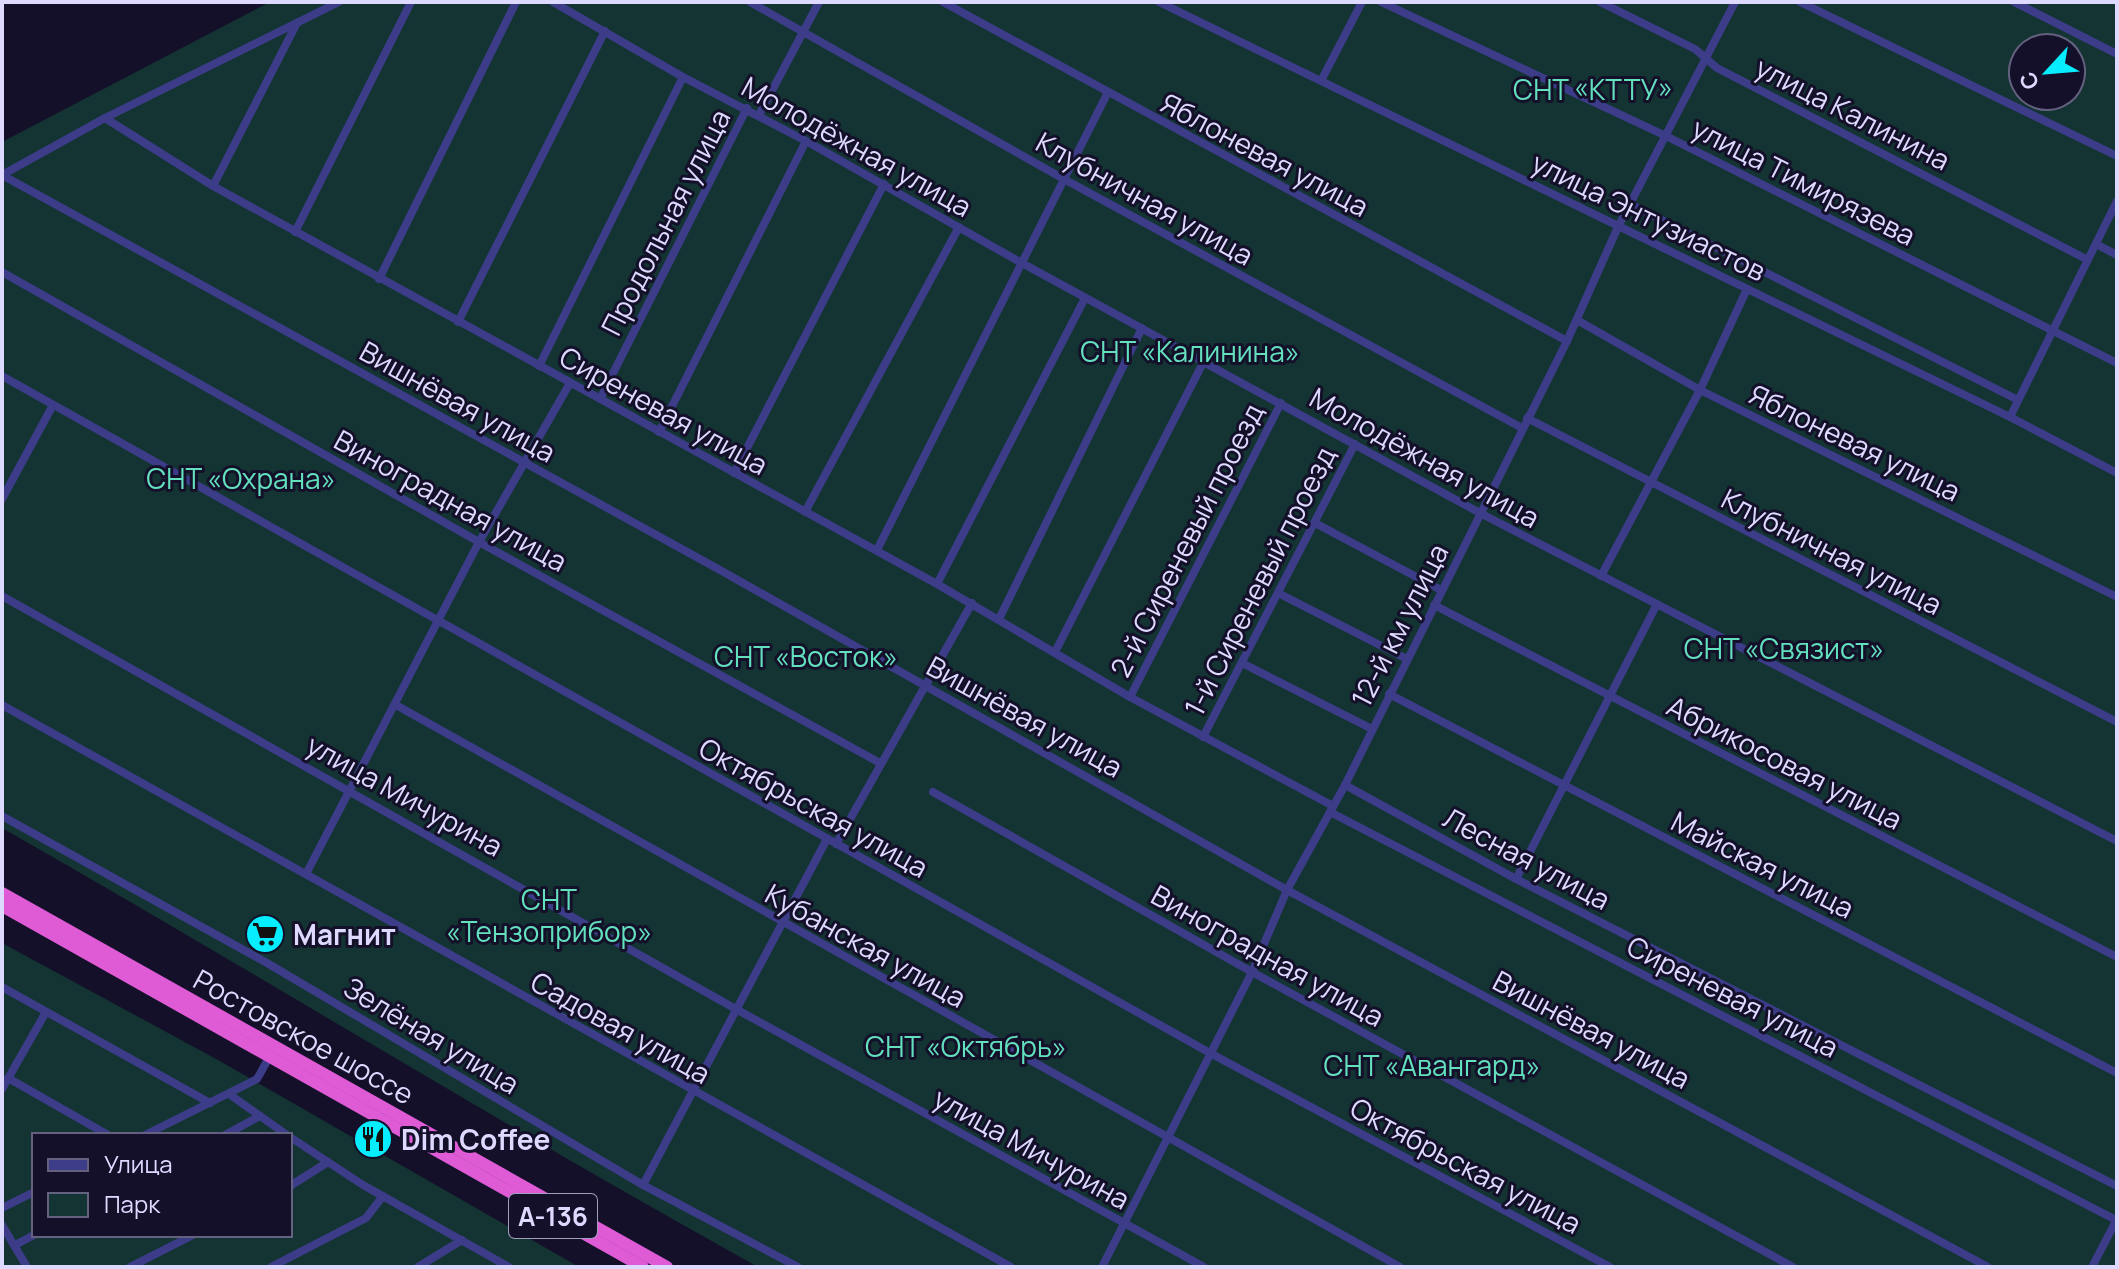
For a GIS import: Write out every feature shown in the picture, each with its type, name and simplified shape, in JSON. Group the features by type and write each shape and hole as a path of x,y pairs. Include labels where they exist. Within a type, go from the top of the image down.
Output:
{"highway":[{"name":"Ростовское шоссе","path":"2,893 667,1267"},
{"name":"Ростовское шоссе","path":"2,906 643,1267"}],"street":[{"path":"2,175 105,118 339,2"},
{"path":"295,232 411,2"},
{"path":"379,279 516,2"},
{"name":"Молодёжная улица","path":"553,2 683,77 747,108 1085,298 1480,513 2117,841"},
{"name":"Клубничная улица","path":"750,2 1062,178 1522,428"},
{"path":"759,115 819,2"},
{"name":"Яблоневая улица","path":"943,2 1107,94 1567,341"},
{"name":"улица Энтузиастов","path":"1159,2 2010,417 2117,473"},
{"path":"1322,79 1362,2"},
{"name":"улица Тимирязева","path":"1381,2 1666,136 2117,363"},
{"name":"улица Калинина","path":"1600,2 1695,49 1717,68 2088,260"},
{"name":"12-й км улица","path":"1102,1267 1252,972 1287,890 1345,785 1567,341 1618,227 1735,2"},
{"path":"1800,2 2117,156"},
{"path":"2014,2 2117,54"},
{"path":"213,186 298,22"},
{"path":"458,322 605,31"},
{"path":"539,366 683,77"},
{"path":"877,550 1107,94"},
{"name":"Продольная улица","path":"600,399 747,108"},
{"name":"Сиреневая улица","path":"105,118 213,186 877,550 1331,809 2116,1224"},
{"path":"659,432 806,141"},
{"name":"Вишнёвая улица","path":"2,175 924,685 1287,890 1988,1267"},
{"path":"734,473 884,184"},
{"path":"2010,417 2117,201"},
{"path":"1630,204 2018,400"},
{"path":"805,512 959,227"},
{"path":"2096,244 2117,255"},
{"name":"Виноградная улица","path":"2,272 479,542 880,763"},
{"path":"1601,576 1700,390 1747,289"},
{"path":"937,584 1085,298"},
{"name":"Яблоневая улица","path":"1577,320 1700,390 2117,597"},
{"path":"999,619 1142,328"},
{"path":"1055,652 1204,361"},
{"name":"Октябрьская улица","path":"2,376 1210,1053 1610,1267"},
{"path":"306,874 522,462 570,383"},
{"name":"2-й Сиреневый проезд","path":"1130,697 1281,403"},
{"path":"2,499 53,405"},
{"name":"Клубничная улица","path":"1527,418 2117,722"},
{"name":"1-й Сиреневый проезд","path":"1203,737 1244,664 1355,444"},
{"path":"1315,523 1441,590"},
{"path":"1278,593 1407,659"},
{"name":"улица Мичурина","path":"2,596 352,790 734,1008 1204,1267"},
{"path":"643,1185 734,1008 972,603"},
{"path":"1516,879 1657,604"},
{"name":"Абрикосовая улица","path":"1434,605 2117,957"},
{"path":"1244,664 1372,729"},
{"name":"Майская улица","path":"1389,694 2117,1073"},
{"name":"Садовая улица","path":"2,705 1011,1267"},
{"name":"Кубанская улица","path":"396,705 782,924 1400,1267"},
{"name":"Лесная улица","path":"1345,785 1516,879 2117,1186"},
{"name":"Виноградная улица","path":"933,792 1252,972 1793,1267"},
{"name":"Зелёная улица","path":"2,816 267,963 643,1185 798,1267"},
{"path":"2,987 210,1103"},
{"path":"2,1089 46,1012"},
{"path":"149,1133 257,1079 271,1059 271,1045"},
{"path":"8,1078 104,1133"},
{"path":"229,1094 285,1133"},
{"path":"229,1133 260,1116"},
{"path":"292,1138 383,1196 509,1267"},
{"path":"292,1185 328,1162"},
{"path":"2,1208 32,1193"},
{"path":"271,1267 366,1218 383,1196"},
{"path":"2092,1267 2116,1224"},
{"path":"2,1225 27,1267"},
{"path":"15,1245 32,1236"},
{"path":"130,1267 189,1237"},
{"path":"418,1267 462,1240"}],"green space":[{"path":"270,2 2117,2 2117,1267 758,1267 2,828 2,142"},
{"path":"2,943 218,1060 579,1267 2,1267"}],"place":[{"name":"Магнит","path":"265,934"},
{"name":"Dim Coffee","path":"373,1139"}],"park label":[{"name":"СНТ «КТТУ»","path":"1593,89"},
{"name":"СНТ «Калинина»","path":"1190,351"},
{"name":"СНТ «Охрана»","path":"241,478"},
{"name":"СНТ «Связист»","path":"1784,648"},
{"name":"СНТ «Восток»","path":"806,656"},
{"name":"СНТ «Тензоприбор»","path":"549,915"},
{"name":"СНТ «Октябрь»","path":"966,1046"},
{"name":"СНТ «Авангард»","path":"1432,1065"}]}
